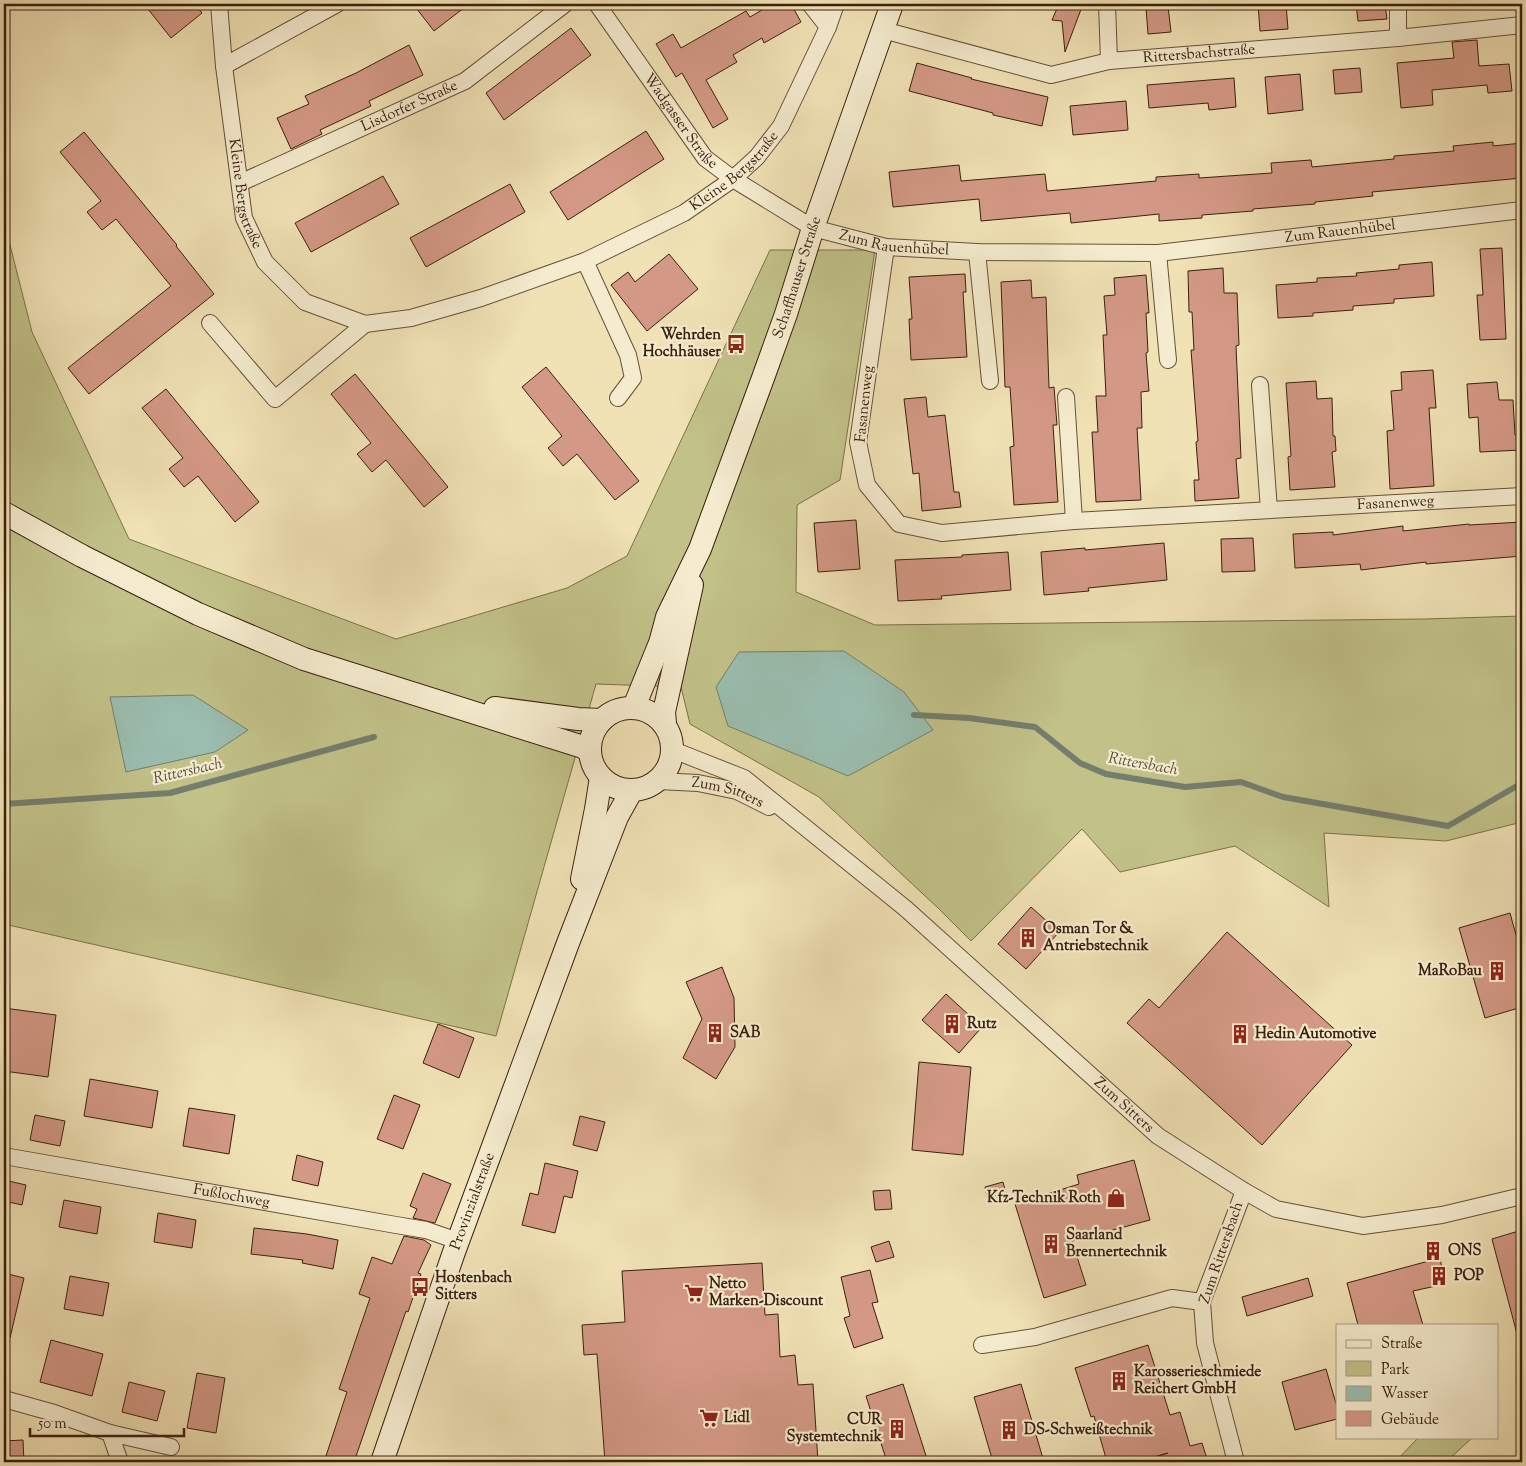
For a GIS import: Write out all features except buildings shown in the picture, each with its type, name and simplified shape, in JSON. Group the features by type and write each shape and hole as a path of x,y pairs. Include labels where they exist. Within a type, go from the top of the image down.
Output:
{"street":[{"name":"Kleine Bergstraße","path":"219,4 224,66 244,218 265,262 305,302 365,324 410,318 481,298 585,260 684,213 733,179 757,157 781,126 828,27"},
{"path":"224,66 337,4"},
{"name":"Lisdorfer Straße","path":"240,183 465,81 564,4"},
{"name":"Wadgasser Straße","path":"597,4 705,158 733,179 813,228"},
{"path":"810,4 828,27"},
{"path":"828,27 836,4"},
{"name":"Schaffhauser Straße","path":"634,707 660,643 666,618 700,550 786,314 813,228 892,4"},
{"path":"1107,4 1109,61"},
{"path":"1398,4 1398,38"},
{"name":"Rittersbachstraße","path":"883,30 1051,75 1109,61 1398,38 1522,25"},
{"name":"Zum Rauenhübel","path":"813,228 886,247 977,252 1158,253 1522,210"},
{"name":"Fasanenweg","path":"886,247 858,442 867,485 899,524 942,533 1074,521 1522,496"},
{"path":"977,252 990,380"},
{"path":"1158,253 1168,360"},
{"path":"585,260 628,355 633,378 618,398"},
{"path":"210,323 275,399 365,324"},
{"path":"1260,384 1269,510"},
{"path":"1066,397 1074,521"},
{"path":"4,513 82,556 198,614 304,659 583,746 590,752"},
{"name":"Schaffhauser Straße","path":"664,724 664,712 700,550"},
{"path":"434,700 572,719 602,720"},
{"path":"634,707 656,715 669,731 673,750 671,762 666,772 658,781 646,788 632,790 615,787 601,777 593,765 590,752 594,729 602,720 611,712 622,708 634,707"},
{"name":"Zum Sitters","path":"673,750 744,778 905,908 1158,1136 1244,1191 1276,1209 1363,1226 1442,1215 1522,1196"},
{"name":"Provinzialstraße","path":"568,943 601,777"},
{"name":"Zum Sitters","path":"658,781 698,783 737,792 793,819"},
{"name":"Provinzialstraße","path":"382,1462 458,1240 568,943 617,817 632,790"},
{"name":"Fußlochweg","path":"4,1156 426,1230 458,1240"},
{"name":"Zum Rittersbach","path":"1236,1462 1205,1343 1202,1302 1244,1191"},
{"path":"982,1345 1035,1337 1172,1298 1202,1302"},
{"path":"4,1399 54,1413 110,1433 171,1447"},
{"path":"110,1433 120,1462"}],"green space":[{"path":"4,221 32,332 129,539 396,639 567,588 627,556 770,250 875,250 840,480 797,505 796,592 875,625 1425,619 1522,616 1522,822 1446,841 1324,833 1329,907 1235,846 1120,872 1082,829 971,941 819,797 690,724 681,687 596,684 496,1036 4,924"},
{"path":"1418,1438 1472,1438 1446,1462 1395,1462"}],"water":[{"path":"844,651 904,692 933,730 848,776 728,726 716,687 739,652"},
{"path":"193,695 248,730 215,752 126,772 110,697"}],"waterway":[{"name":"Rittersbach","path":"914,715 969,718 1035,727 1080,763 1106,774 1185,787 1241,782 1283,797 1448,826 1522,783"},
{"name":"Rittersbach","path":"4,804 170,793 374,737"}],"place":[{"name":"Wehrden Hochhäuser","path":"736,344"},
{"name":"Osman Tor & Antriebstechnik","path":"1028,938"},
{"name":"MaRoBau","path":"1497,971"},
{"name":"Rutz","path":"952,1024"},
{"name":"SAB","path":"715,1033"},
{"name":"Hedin Automotive","path":"1240,1034"},
{"name":"Kfz-Technik Roth","path":"1116,1198"},
{"name":"Saarland Brennertechnik","path":"1051,1244"},
{"name":"ONS","path":"1433,1251"},
{"name":"POP","path":"1439,1276"},
{"name":"Hostenbach Sitters","path":"420,1287"},
{"name":"Netto Marken-Discount","path":"694,1293"},
{"name":"Karosserieschmiede Reichert GmbH","path":"1119,1381"},
{"name":"Lidl","path":"709,1418"},
{"name":"CUR Systemtechnik","path":"897,1429"},
{"name":"DS-Schweißtechnik","path":"1009,1430"}]}
